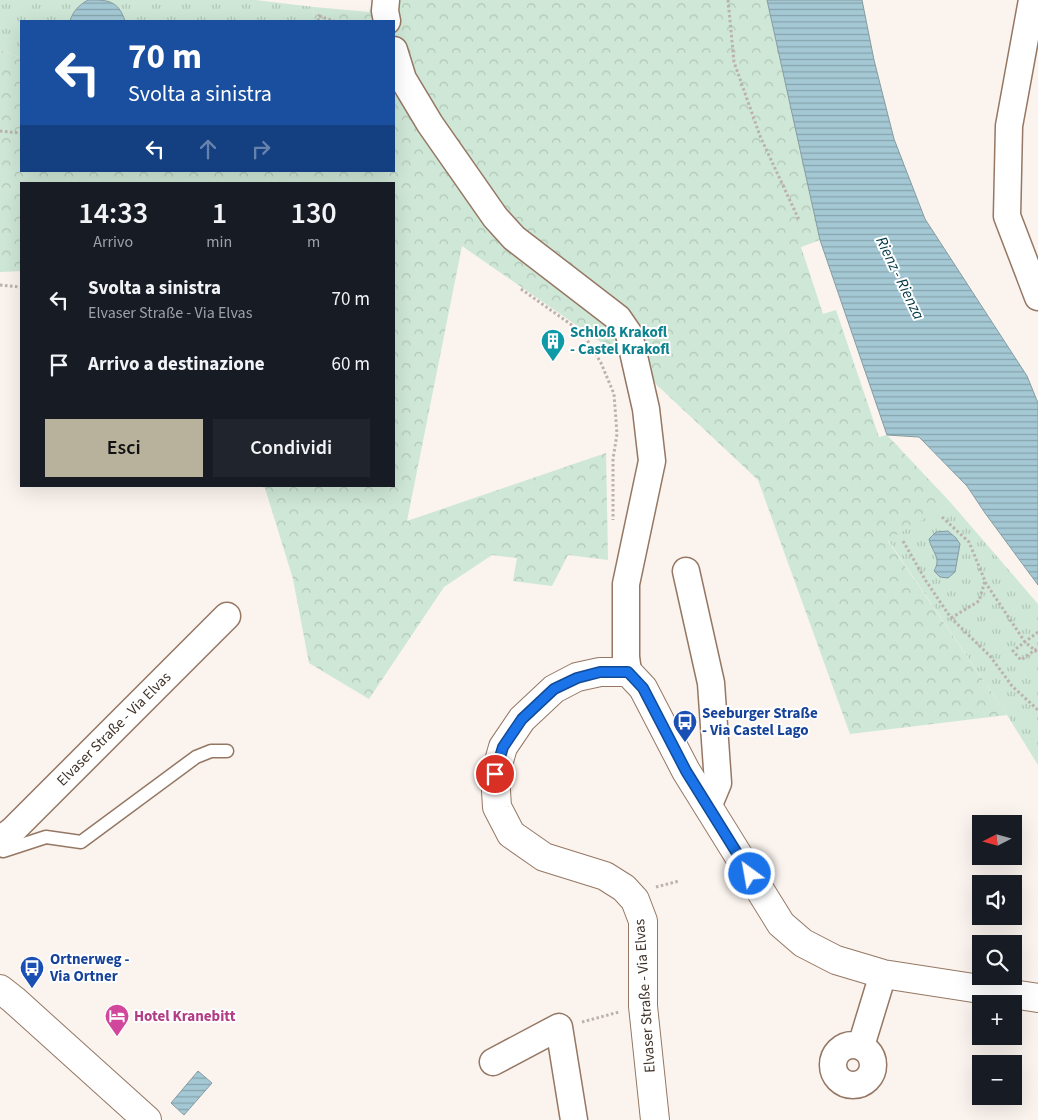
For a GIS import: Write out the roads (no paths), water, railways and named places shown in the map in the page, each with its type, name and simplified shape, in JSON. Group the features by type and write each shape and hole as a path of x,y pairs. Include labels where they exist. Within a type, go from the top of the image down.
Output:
{"street":[{"path":"386,0 387,20"},
{"path":"1032,0 1009,126 1007,216 1038,297"},
{"path":"395,53 403,79 430,124 496,217 514,238 618,318 629,334 646,409 652,461 626,584 626,657 628,672 643,688 686,771 781,924 803,943 836,960 883,974 1038,998"},
{"path":"686,571 711,683 718,783 708,807"},
{"name":"Elvaser Straße - Via Elvas","path":"0,840 13,830 226,616"},
{"name":"Elvaser Straße - Via Elvas","path":"628,672 616,671 592,674 577,678 554,689 522,719 503,747 495,774 497,807 511,834 544,856 604,876 624,888 635,900 643,921 643,1006 655,1120"},
{"path":"861,1046 883,974"},
{"path":"0,989 147,1120"},
{"path":"493,1062 559,1027 574,1120"}],"lane":[{"path":"0,850 46,837 81,842 196,757 210,750 227,751"}],"water":[{"path":"88,0 107,1 119,9 125,20 70,20 82,4"},
{"name":"Rienz - Rienza","path":"767,0 862,0 874,60 894,139 925,219 1027,376 1038,403 1038,585 967,486 919,437 887,435 820,240"},
{"path":"948,531 960,544 955,572 948,578 940,577 934,571 937,558 929,539 936,532"},
{"path":"198,1071 212,1083 184,1115 171,1103"}],"place":[{"name":"Schloß Krakofl - Castel Krakofl","path":"553,362"},
{"name":"Seeburger Straße - Via Castel Lago","path":"685,743"},
{"name":"Ortnerweg - Via Ortner","path":"32,989"},
{"name":"Hotel Kranebitt","path":"117,1037"}]}
